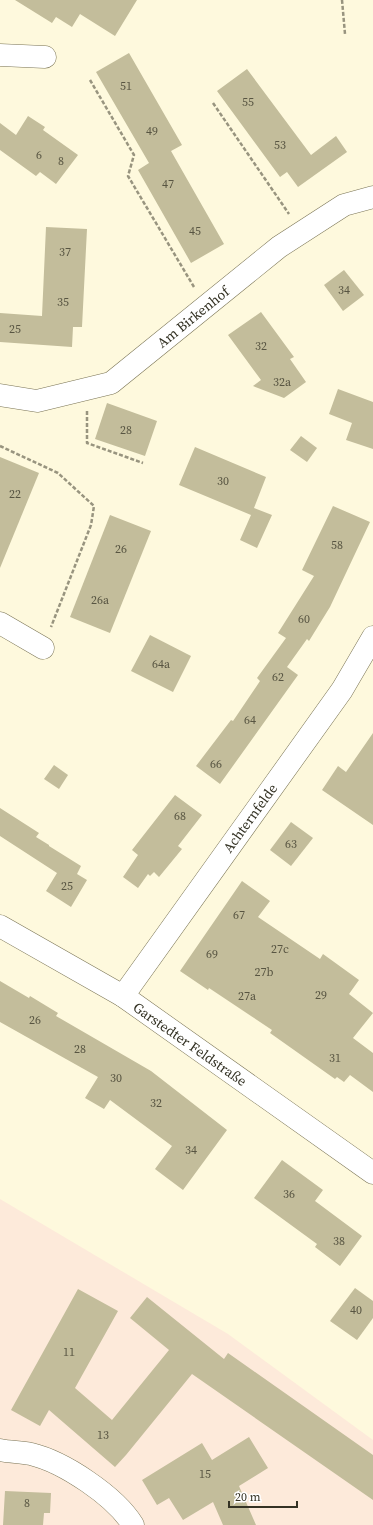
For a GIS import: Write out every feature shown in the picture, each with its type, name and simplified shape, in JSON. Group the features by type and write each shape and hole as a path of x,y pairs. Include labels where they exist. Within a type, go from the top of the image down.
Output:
{"street":[{"path":"0,55 45,57"},
{"name":"Am Birkenhof","path":"0,396 37,401 111,383 279,247 344,205 373,198"},
{"path":"0,623 43,648"},
{"name":"Achternfelde","path":"123,996 342,690 373,637"},
{"name":"Garstedter Feldstraße","path":"0,926 123,996 373,1173"},
{"path":"0,1450 32,1454 59,1465 86,1480 111,1500 133,1525"}],"path":[{"path":"342,0 345,34"},
{"path":"90,80 134,155 128,176 206,306"},
{"path":"213,103 302,232"},
{"path":"87,389 87,443 142,463"},
{"path":"0,446 58,473 94,506 91,525 43,648"}],"shaded area":[{"path":"0,1199 228,1334 373,1440 373,1525 0,1525"}],"building":[{"path":"15,0 137,0 115,36 80,14 72,27 56,17 52,23"},
{"path":"129,53 182,145 171,151 224,244 191,263 138,170 149,163 96,72"},
{"path":"247,69 311,155 336,136 347,152 298,187 287,172 280,177 217,91"},
{"path":"28,116 45,127 43,130 78,155 56,184 40,172 36,176 0,150 0,123 16,135"},
{"path":"46,227 87,229 82,327 73,327 72,347 0,342 0,313 42,316"},
{"path":"344,270 364,295 343,311 324,285"},
{"path":"261,312 294,357 290,359 306,382 284,398 253,386 261,380 228,335"},
{"path":"338,389 373,402 373,449 346,440 352,423 329,414"},
{"path":"107,403 157,421 145,456 95,439"},
{"path":"301,436 317,448 307,462 290,450"},
{"path":"195,447 266,477 254,508 272,515 257,548 240,540 251,515 179,485"},
{"path":"0,457 39,473 0,568"},
{"path":"333,506 370,522 330,607 309,641 307,639 287,667 298,675 220,784 196,766 231,720 233,721 260,681 257,678 286,638 278,633 314,576 302,570"},
{"path":"110,515 151,531 110,633 70,617"},
{"path":"150,635 191,656 173,692 131,671"},
{"path":"373,733 373,825 322,790 338,766 346,772"},
{"path":"54,765 68,775 59,789 44,779"},
{"path":"175,795 202,815 178,846 182,849 159,877 154,872 150,876 148,874 138,888 123,877 138,855 132,850"},
{"path":"0,808 39,833 36,837 81,866 77,874 87,880 71,907 46,891 57,873 0,836"},
{"path":"291,822 313,838 291,866 270,850"},
{"path":"242,881 270,901 258,917 320,959 323,954 359,980 349,994 373,1013 353,1038 373,1053 373,1092 350,1075 344,1082 337,1077 335,1079 270,1033 272,1030 209,988 208,990 180,971"},
{"path":"0,981 29,998 30,996 58,1013 56,1016 151,1071 227,1130 183,1190 155,1169 172,1146 110,1100 104,1109 85,1098 98,1077 0,1022"},
{"path":"282,1160 323,1190 315,1201 362,1236 340,1266 315,1247 317,1244 254,1198"},
{"path":"355,1288 373,1301 373,1318 357,1340 330,1321"},
{"path":"78,1289 118,1311 75,1388 112,1420 169,1350 130,1318 147,1297 224,1359 228,1353 373,1455 373,1500 192,1374 115,1467 49,1410 40,1426 11,1410"},
{"path":"249,1437 268,1468 239,1486 256,1525 223,1525 213,1502 183,1520 169,1498 157,1505 142,1480 202,1443 212,1460"},
{"path":"5,1491 51,1493 50,1513 44,1513 43,1525 3,1525"}]}
